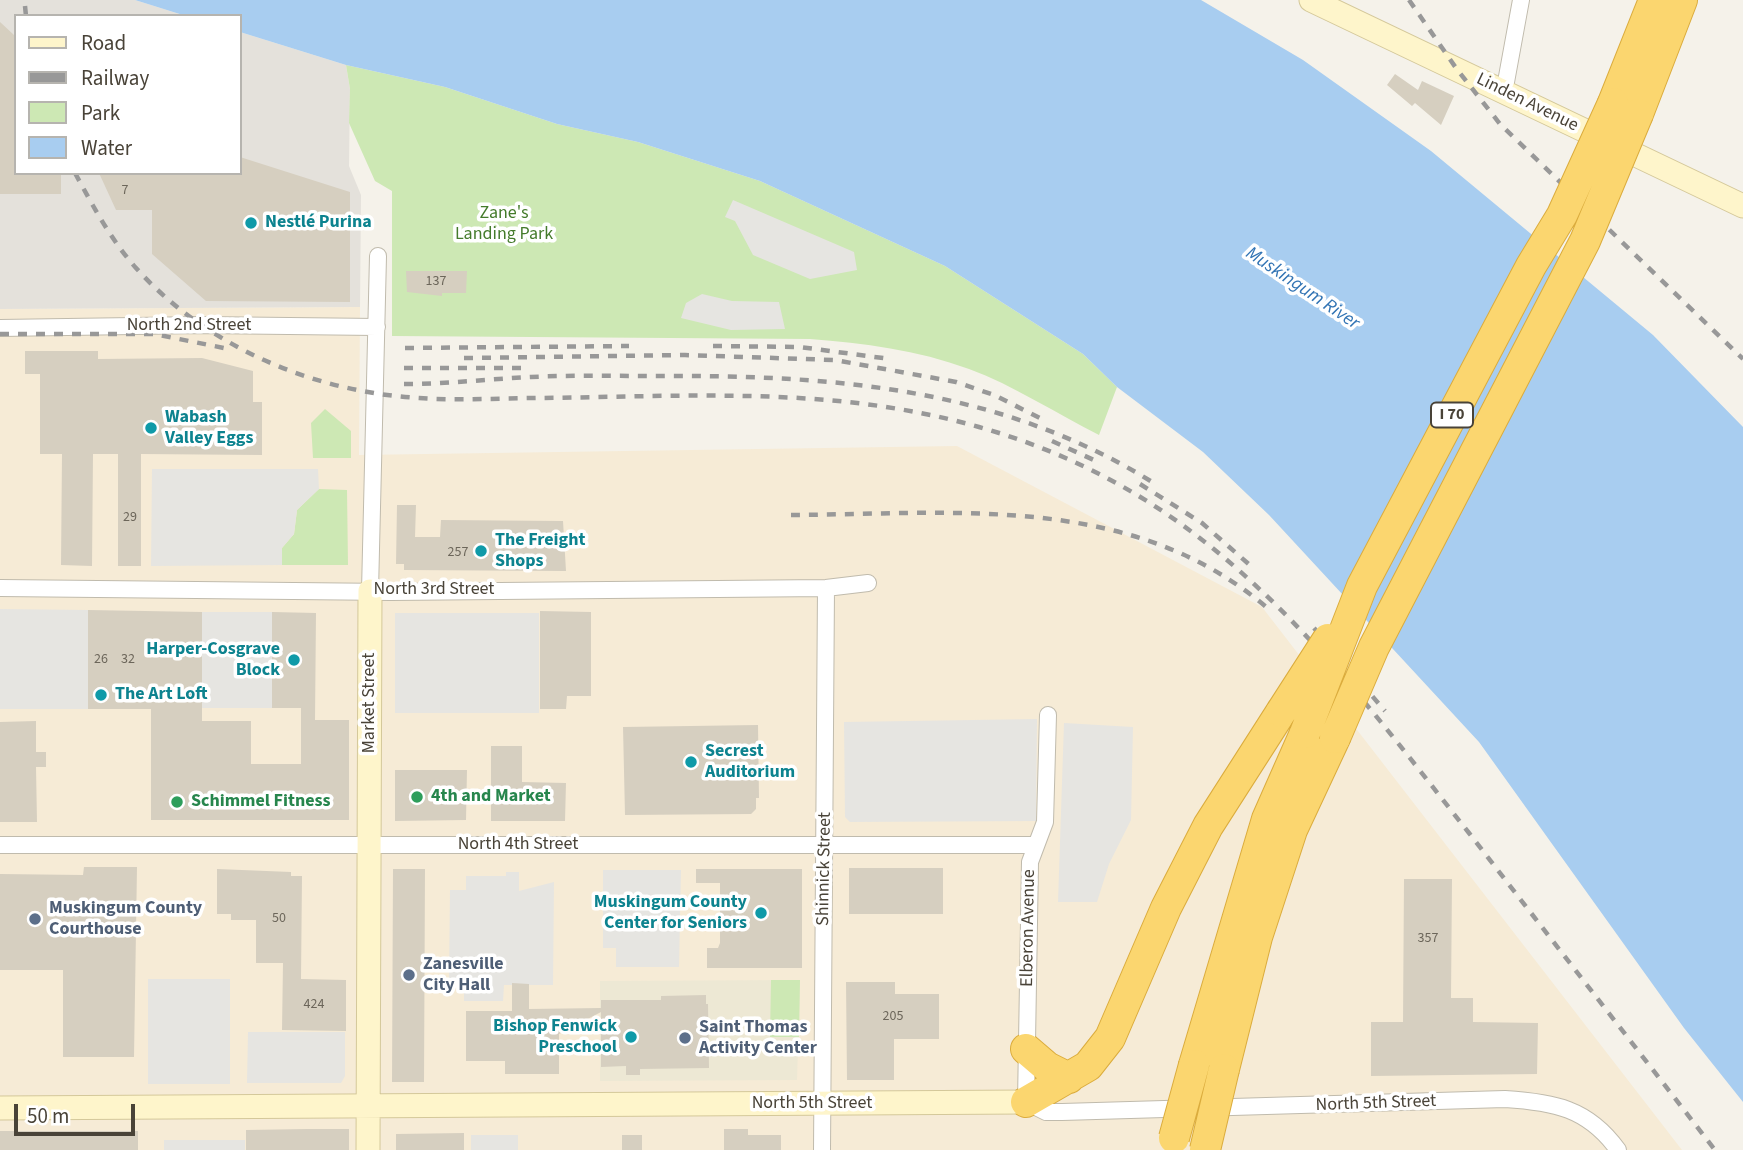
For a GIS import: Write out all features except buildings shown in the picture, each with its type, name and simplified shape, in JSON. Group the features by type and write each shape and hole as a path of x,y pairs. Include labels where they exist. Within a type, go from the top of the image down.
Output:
{"highway":[{"name":"I 70","path":"1205,1150 1256,937 1292,830 1374,647 1585,241 1654,0"},
{"name":"I 70","path":"1171,1146 1267,819 1305,733 1362,586 1531,266 1625,108 1682,0"},
{"path":"1026,1102 1088,1066 1110,1038 1166,908 1208,827 1362,586"},
{"path":"1026,1049 1047,1067 1069,1078"}],"main road":[{"name":"Linden Avenue","path":"1311,0 1743,206"},
{"name":"Market Street","path":"368,1150 370,591"},
{"name":"North 5th Street","path":"0,1108 368,1108 1026,1102"}],"street":[{"path":"1504,93 1521,0"},
{"name":"Market Street","path":"370,591 379,256"},
{"name":"North 2nd Street","path":"0,328 201,325 377,327"},
{"name":"North 3rd Street","path":"0,588 370,591 826,589 867,583"},
{"name":"Shinnick Street","path":"822,1150 826,589"},
{"name":"Elberon Avenue","path":"1026,1102 1030,862 1045,822 1048,715"},
{"name":"North 4th Street","path":"0,845 1036,845"},
{"name":"North 5th Street","path":"1026,1102 1046,1112 1505,1099 1548,1102 1571,1110 1614,1144"}],"shaded area":[{"path":"0,0 135,0 180,14 14,14 14,175 242,175 242,33 346,65 350,89 349,166 361,195 360,307 0,309"},
{"path":"733,200 854,252 857,270 810,279 753,255 735,221 725,217"},
{"path":"702,294 732,301 779,302 785,329 731,330 681,318 686,303"},
{"path":"360,307 359,455 957,446 1262,607 1682,1150 0,1150 0,309"},
{"path":"152,469 318,469 319,489 297,510 294,534 282,548 282,565 151,566"},
{"path":"0,609 88,610 88,709 0,709"},
{"path":"202,612 272,612 272,708 202,708"},
{"path":"395,613 539,613 539,713 395,713"},
{"path":"1037,719 1036,821 850,822 845,817 844,722"},
{"path":"1064,723 1133,727 1131,820 1109,864 1097,902 1058,902"},
{"path":"603,870 681,870 679,967 616,967 616,948 603,948"},
{"path":"506,872 519,872 519,891 554,882 553,985 504,985 503,1001 464,1001 464,983 449,982 450,890 466,890 466,876 506,876"},
{"path":"148,979 230,979 230,1084 148,1084"},
{"path":"800,980 797,1080 600,1081 600,981"},
{"path":"248,1032 345,1032 345,1076 341,1083 247,1083"},
{"path":"471,1135 518,1135 518,1150 471,1150"},
{"path":"164,1140 245,1140 245,1150 164,1150"}],"green space":[{"name":"Zane's Landing Park","path":"346,65 445,87 557,124 638,142 760,181 945,266 1083,354 1117,387 1099,435 1018,391 969,369 910,352 870,345 810,339 392,336 392,191 375,181 349,123 350,89"},
{"path":"325,409 351,431 351,458 313,458 311,423"},
{"path":"319,489 347,490 348,565 282,565 282,548 294,534 297,510"},
{"path":"771,980 800,980 799,1037 770,1037"}],"water":[{"name":"Muskingum River","path":"135,0 1201,0 1303,60 1431,151 1653,335 1743,427 1743,1102 1684,1028 1479,742 1269,515 1203,452 1117,387 1083,354 945,266 760,181 638,142 557,124 445,87 346,65 242,33 242,14 180,14"}],"railway":[{"path":"1409,0 1456,68 1500,124 1743,359"},
{"path":"25,6 26,14"},
{"path":"76,175 118,246 164,296 195,321 229,342 302,375 380,394 434,399 735,396 839,401 918,412 1032,444 1105,477 1161,510 1212,548 1260,590 1348,683 1469,833 1715,1150"},
{"path":"0,334 154,334 229,349"},
{"path":"405,348 629,346"},
{"path":"713,346 800,347 890,359"},
{"path":"464,358 685,355 835,360 956,382 994,395 1046,421"},
{"path":"404,368 530,368"},
{"path":"404,384 594,376 724,376 854,384 978,408 1039,427 1099,452 1157,485"},
{"path":"1052,441 1096,461"},
{"path":"1140,484 1202,523 1252,567"},
{"path":"791,515 981,514 1044,518 1104,528 1163,546 1219,573 1272,612"},
{"path":"1314,628 1385,711"}],"place":[{"name":"Nestlé Purina","path":"251,223"},
{"name":"Wabash Valley Eggs","path":"151,428"},
{"name":"The Freight Shops","path":"481,551"},
{"name":"Harper-Cosgrave Block","path":"294,660"},
{"name":"The Art Loft","path":"101,695"},
{"name":"Secrest Auditorium","path":"691,762"},
{"name":"4th and Market","path":"417,797"},
{"name":"Schimmel Fitness","path":"177,802"},
{"name":"Muskingum County Center for Seniors","path":"761,913"},
{"name":"Muskingum County Courthouse","path":"35,919"},
{"name":"Zanesville City Hall","path":"409,975"},
{"name":"Bishop Fenwick Preschool","path":"631,1037"},
{"name":"Saint Thomas Activity Center","path":"685,1038"}]}
